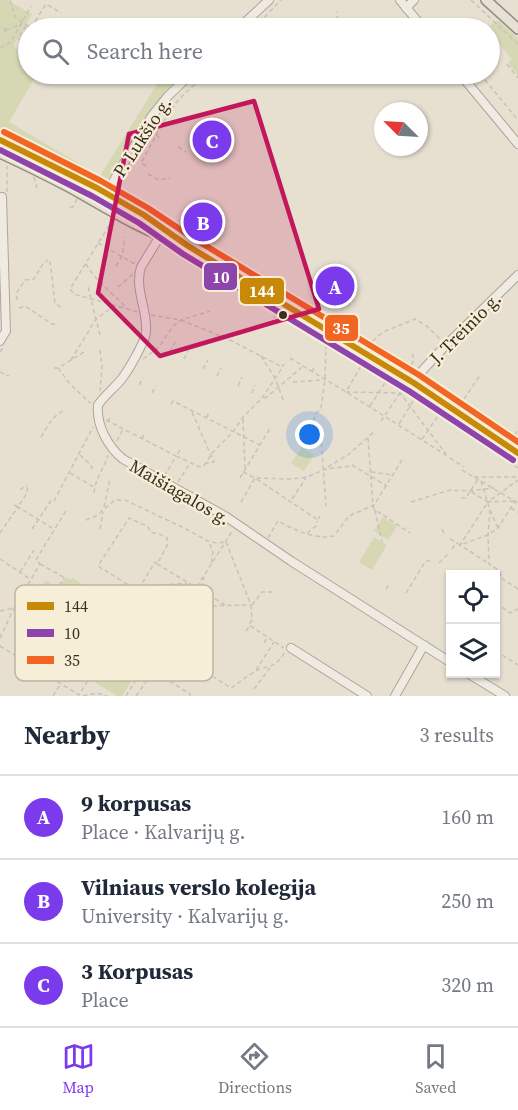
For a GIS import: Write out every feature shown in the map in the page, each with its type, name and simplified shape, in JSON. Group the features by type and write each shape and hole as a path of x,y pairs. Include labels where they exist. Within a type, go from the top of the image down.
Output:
{"main road":[{"path":"486,0 518,28"},
{"path":"0,140 108,189 188,246 414,383 518,453"},
{"path":"0,153 160,236 188,246"}],"street":[{"path":"249,18 269,0"},
{"path":"400,0 414,18"},
{"path":"406,8 414,0"},
{"name":"P. Lukšio g.","path":"100,204 144,128 160,105 181,84"},
{"path":"468,84 518,144"},
{"path":"0,341 6,331 2,197"},
{"path":"99,403 125,374 144,339 146,330 138,278 141,267 160,236"},
{"name":"J. Treinio g.","path":"414,383 446,345 518,275"},
{"name":"Maišiagalos g.","path":"99,403 99,417 104,435 111,449 123,459 225,516 446,659"},
{"path":"395,696 424,645"},
{"path":"289,648 367,696"},
{"path":"476,678 505,696"}],"path":[{"path":"10,0 15,17 18,20"},
{"path":"264,18 281,0"},
{"path":"471,0 490,18"},
{"path":"37,18 46,4 62,12"},
{"path":"25,18 31,6"},
{"path":"337,12 337,18"},
{"path":"6,30 18,25"},
{"path":"500,27 518,44"},
{"path":"0,48 11,42 18,30"},
{"path":"507,64 518,78"},
{"path":"146,166 139,163 169,112 195,84"},
{"path":"488,84 518,120"},
{"path":"144,128 157,135 160,140"},
{"path":"10,136 108,189"},
{"path":"178,147 186,152"},
{"path":"148,174 159,180 170,178"},
{"path":"33,177 37,188"},
{"path":"70,207 73,207 77,198"},
{"path":"151,211 421,372 518,438"},
{"path":"113,218 77,275 70,289 74,294 144,314 181,320 228,339 282,367"},
{"path":"116,266 122,256 125,237"},
{"path":"98,243 141,267 118,287"},
{"path":"174,248 222,278"},
{"path":"10,296 16,294 25,280 34,279 42,265 49,260 55,303 62,308"},
{"path":"86,263 93,276 128,309"},
{"path":"231,284 387,380 518,468"},
{"path":"88,287 100,335"},
{"path":"16,294 17,300"},
{"path":"71,360 96,320 115,305"},
{"path":"19,308 25,306 55,324"},
{"path":"143,358 159,347 173,326 181,320 210,311"},
{"path":"270,324 277,313"},
{"path":"372,342 383,332 415,319 437,336"},
{"path":"170,352 175,342"},
{"path":"326,343 325,380 321,408 315,415 312,427 321,438 326,506"},
{"path":"58,368 88,402 99,403 102,368 100,350"},
{"path":"184,359 188,351"},
{"path":"411,351 414,359 412,367"},
{"path":"54,369 84,352"},
{"path":"260,356 275,378 284,402"},
{"path":"290,358 399,425 453,460 474,477 517,502"},
{"path":"203,369 208,360"},
{"path":"205,464 243,417 262,398 284,364"},
{"path":"312,372 315,365"},
{"path":"346,392 362,365"},
{"path":"262,398 267,397 303,366"},
{"path":"217,376 221,368"},
{"path":"0,372 9,376"},
{"path":"463,400 481,374"},
{"path":"238,386 242,377"},
{"path":"140,385 143,378"},
{"path":"294,382 325,380"},
{"path":"370,407 387,380"},
{"path":"153,393 156,386"},
{"path":"252,393 255,386"},
{"path":"399,388 400,393 448,457"},
{"path":"346,392 400,393"},
{"path":"381,422 400,393"},
{"path":"177,396 173,403 260,445"},
{"path":"399,425 415,398"},
{"path":"32,529 53,500 99,417 200,467 214,462 212,453 191,411 193,405"},
{"path":"41,436 52,418 66,410"},
{"path":"207,418 210,412"},
{"path":"108,422 111,414"},
{"path":"422,440 439,414"},
{"path":"243,417 244,471"},
{"path":"222,426 225,421"},
{"path":"122,429 124,423"},
{"path":"240,478 269,430 267,429"},
{"path":"514,435 518,429"},
{"path":"255,478 307,477 349,454 375,431"},
{"path":"142,439 145,432"},
{"path":"368,438 373,506 382,542"},
{"path":"156,446 158,441"},
{"path":"161,480 180,450"},
{"path":"79,455 92,469"},
{"path":"453,460 456,456"},
{"path":"175,488 192,457"},
{"path":"265,543 278,521 298,532 326,538 334,536 350,516 373,506 402,460"},
{"path":"325,469 352,465 387,486"},
{"path":"244,471 318,520"},
{"path":"370,472 393,475"},
{"path":"69,473 94,487"},
{"path":"292,499 307,477"},
{"path":"474,477 518,478"},
{"path":"241,501 255,478"},
{"path":"460,545 488,502 518,478"},
{"path":"94,493 97,479"},
{"path":"99,529 110,479"},
{"path":"480,480 498,528"},
{"path":"461,498 466,498 480,480"},
{"path":"0,533 27,493 28,484 21,490"},
{"path":"261,490 265,485"},
{"path":"411,502 450,490 470,491 494,488"},
{"path":"470,491 488,502 517,502"},
{"path":"274,498 277,494"},
{"path":"86,520 96,516 109,503 118,499 125,500 209,542 226,542"},
{"path":"287,507 290,502"},
{"path":"460,545 488,535 498,528 517,502"},
{"path":"15,505 52,528"},
{"path":"511,508 518,512"},
{"path":"36,560 67,509"},
{"path":"374,510 410,533"},
{"path":"489,564 490,510"},
{"path":"300,515 303,511"},
{"path":"306,533 316,526 320,516"},
{"path":"128,585 98,566 129,518 147,526 152,533 158,533 167,538 167,546 157,564"},
{"path":"198,585 237,525"},
{"path":"442,529 445,535"},
{"path":"450,538 500,571 501,578 518,589"},
{"path":"209,542 213,552 211,566"},
{"path":"226,542 251,605 252,620 246,631"},
{"path":"452,549 456,542"},
{"path":"20,573 34,550"},
{"path":"439,563 448,554"},
{"path":"30,557 65,578 61,585"},
{"path":"0,558 30,580"},
{"path":"406,593 425,562 433,558"},
{"path":"141,585 155,562 191,585"},
{"path":"27,585 40,564"},
{"path":"202,585 204,577"},
{"path":"386,589 390,582"},
{"path":"164,585 188,583"},
{"path":"213,606 251,605 262,592 272,592"},
{"path":"213,598 227,606"},
{"path":"500,606 510,613 518,609"},
{"path":"0,611 14,608"},
{"path":"0,638 14,608"},
{"path":"213,677 231,688 255,671 276,663 289,648 274,642 250,626"},
{"path":"264,643 268,638"},
{"path":"255,671 274,642"},
{"path":"0,646 15,656"},
{"path":"500,654 518,665"},
{"path":"254,689 270,667"},
{"path":"56,681 80,696 97,693 107,696"},
{"path":"80,696 88,681"},
{"path":"126,696 135,681"},
{"path":"136,696 147,681"},
{"path":"170,681 190,696"},
{"path":"53,696 61,684"}],"highlighted area":[{"path":"254,101 319,309 160,356 98,293 129,134"}],"green space":[{"path":"0,0 7,0 32,14 30,18 18,18 18,38 14,45 18,49 18,84 31,84 9,122 100,176 157,84 174,84 156,104 109,178 103,180 0,129"},
{"path":"500,22 518,38 518,75 508,63 512,59 500,45"},
{"path":"302,447 314,455 304,471 291,463"},
{"path":"383,517 397,526 388,540 374,531"},
{"path":"374,537 387,545 372,570 359,562"},
{"path":"66,577 83,585 61,585"},
{"path":"46,580 54,585 43,585"},
{"path":"93,681 131,681 122,696 117,696"}],"transit line":[{"name":"35","path":"4,132 101,181 148,208 193,238 419,375 518,442"},
{"name":"144","path":"0,140 97,188 144,215 188,246 414,383 518,453"},
{"name":"10","path":"0,150 92,196 139,223 183,254 409,391 513,460"}],"place":[{"name":"3 Korpusas","path":"212,140"},
{"name":"Vilniaus verslo kolegija","path":"203,222"},
{"name":"9 korpusas","path":"335,286"}]}
